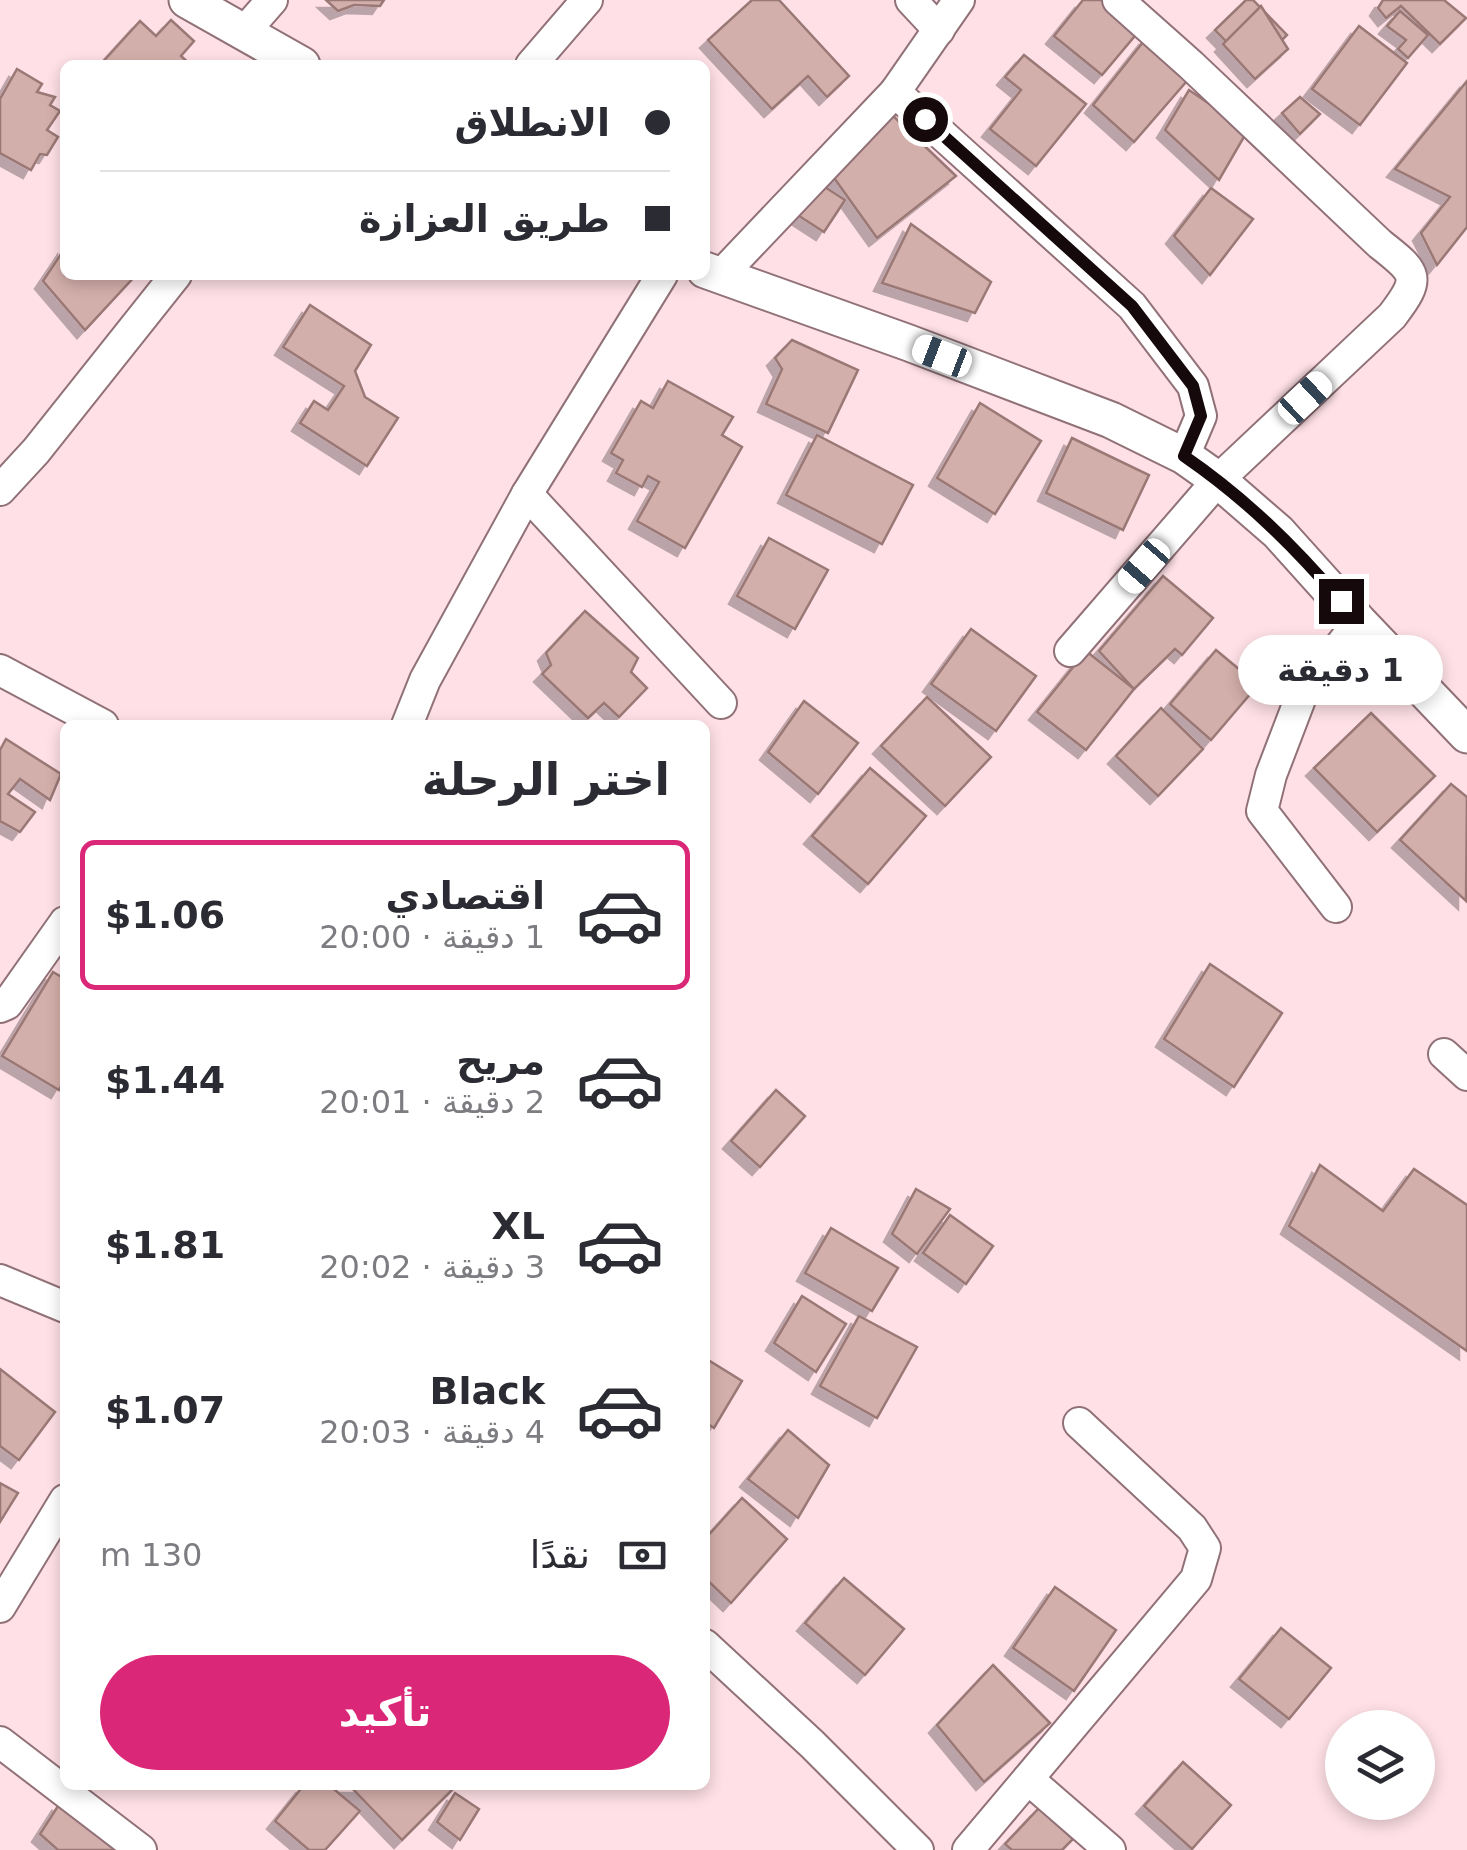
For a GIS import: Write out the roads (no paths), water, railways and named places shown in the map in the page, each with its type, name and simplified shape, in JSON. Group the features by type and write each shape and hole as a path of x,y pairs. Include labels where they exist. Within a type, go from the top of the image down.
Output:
{"street":[{"path":"187,0 293,60"},
{"path":"244,32 272,0"},
{"path":"535,60 587,0"},
{"path":"911,0 939,30"},
{"path":"959,0 895,92 713,272 1112,420 1184,456 1278,532 1467,735"},
{"path":"1070,651 1218,480 1392,316 1409,294 1413,280 1406,265 1118,0"},
{"path":"895,92 1132,306 1193,386 1201,416 1184,456"},
{"path":"0,490 36,451 172,280"},
{"path":"409,720 425,680 526,494 659,280"},
{"path":"526,494 721,703"},
{"path":"1336,908 1262,811 1271,775 1302,694 1359,622"},
{"path":"0,670 93,720"},
{"path":"0,1007 7,1004 60,929"},
{"path":"1444,1054 1467,1075"},
{"path":"0,1280 60,1305"},
{"path":"968,1850 1196,1578 1204,1548 1192,1528 1079,1422"},
{"path":"0,1607 60,1508"},
{"path":"710,1649 918,1850"},
{"path":"0,1742 60,1788"},
{"path":"1028,1778 1110,1850"},
{"path":"63,1790 141,1850"}]}
